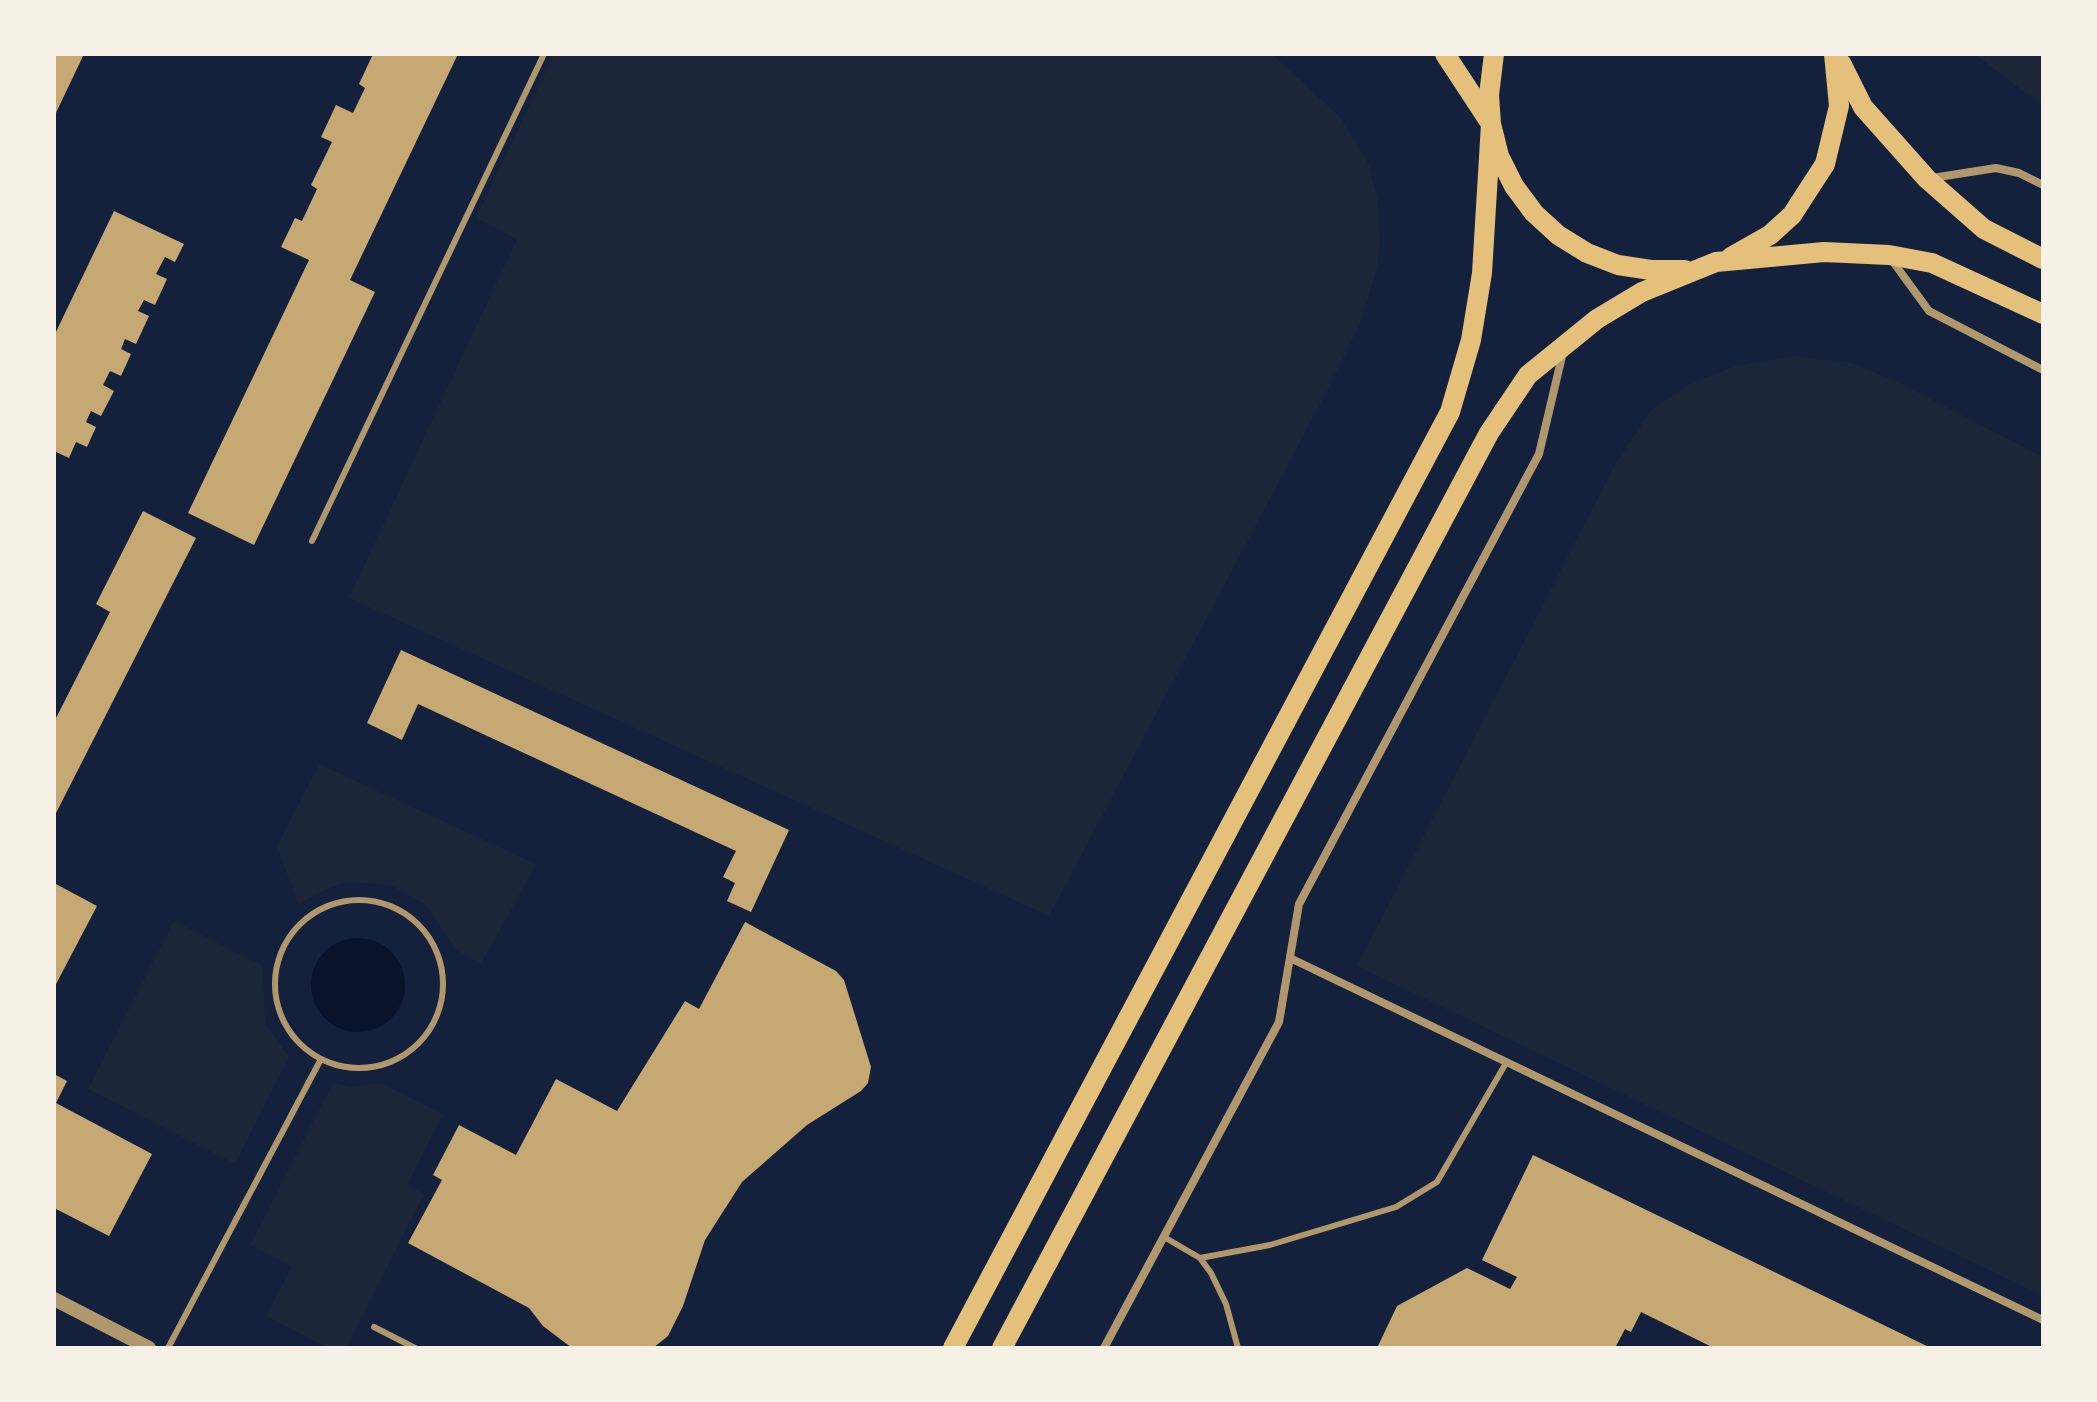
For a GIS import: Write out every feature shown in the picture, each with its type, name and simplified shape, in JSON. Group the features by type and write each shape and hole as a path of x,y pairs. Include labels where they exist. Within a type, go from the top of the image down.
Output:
{"main road":[{"path":"1445,54 1491,124 1499,156 1514,186 1534,213 1568,241 1618,265 1651,270 1684,270 1716,262 1824,252 1889,255 1932,263 2043,314"},
{"path":"953,1348 1450,412 1471,340 1482,273 1491,124 1489,95 1494,54"},
{"path":"1835,54 1863,107 1927,179 1984,229 2043,259"},
{"path":"1002,1348 1489,433 1528,375 1597,319 1642,292 1716,262 1770,235 1811,191 1835,136 1839,106 1835,54"}],"street":[{"path":"1927,179 1996,168 2019,173 2043,185"},
{"path":"1889,255 1929,311 2043,370"},
{"path":"1104,1348 1279,1022 1299,904 1539,454 1564,347"},
{"path":"1290,958 2043,1320"},
{"path":"54,1299 149,1348"}],"lane":[{"path":"312,541 544,54"},
{"path":"364,899 402,912 419,924 439,959 442,990 435,1020 423,1038 390,1062 351,1068 321,1059 299,1043 279,1009 275,989 282,950 300,925 324,907 364,899"},
{"path":"168,1348 321,1059"},
{"path":"1200,1258 1270,1245 1396,1207 1437,1182 1506,1063"},
{"path":"1164,1237 1200,1258 1226,1304 1238,1348"},
{"path":"374,1327 415,1348"}],"shaded area":[{"path":"554,54 1272,54 1340,117 1369,165 1378,202 1380,241 1377,267 1362,319 1049,916 349,598 517,239 476,218"},
{"path":"1975,54 2043,54 2043,104 2024,92"},
{"path":"1796,356 1852,363 1898,382 2043,457 2043,1296 1357,966 1616,463 1651,410 1688,385 1738,365"},
{"path":"319,764 536,864 481,964 457,951 426,905 391,885 350,882 331,887 298,904 277,846"},
{"path":"174,921 263,966 265,1023 289,1057 235,1164 88,1089"},
{"path":"358,938 376,941 391,952 402,967 405,985 402,1003 391,1018 376,1029 358,1032 340,1029 325,1018 314,1003 311,985 314,967 325,952 340,941"},
{"path":"333,1083 352,1087 381,1083 443,1114 407,1185 424,1194 346,1348 328,1348 266,1316 292,1266 250,1245"}],"building":[{"path":"54,54 84,54 54,117"},
{"path":"373,54 458,54 350,280 375,292 254,545 188,513 309,260 281,247 295,218 302,221 317,189 311,185 332,142 321,137 336,105 353,113 365,88 359,84"},
{"path":"114,211 184,244 175,262 165,257 156,274 167,279 155,305 144,300 138,311 149,316 136,344 125,339 121,349 131,354 121,376 110,371 103,385 114,391 101,416 91,411 86,422 96,427 87,447 76,442 69,458 54,451 54,336"},
{"path":"143,511 196,538 54,817 54,722 110,612 96,604"},
{"path":"401,650 789,830 751,912 727,901 735,883 723,877 736,851 418,704 402,740 367,723"},
{"path":"54,883 97,906 54,988"},
{"path":"745,922 836,971 844,980 871,1067 868,1083 861,1091 807,1125 742,1182 705,1240 683,1306 668,1336 653,1348 572,1348 543,1326 529,1308 408,1243 442,1180 433,1175 459,1125 516,1155 556,1079 617,1111 685,1001 699,1009"},
{"path":"54,1074 67,1081 56,1103 152,1154 109,1236 54,1208"},
{"path":"1533,1155 1931,1348 1714,1348 1641,1312 1631,1332 1625,1329 1615,1348 1377,1348 1397,1306 1467,1268 1510,1289 1517,1277 1482,1260"}]}
